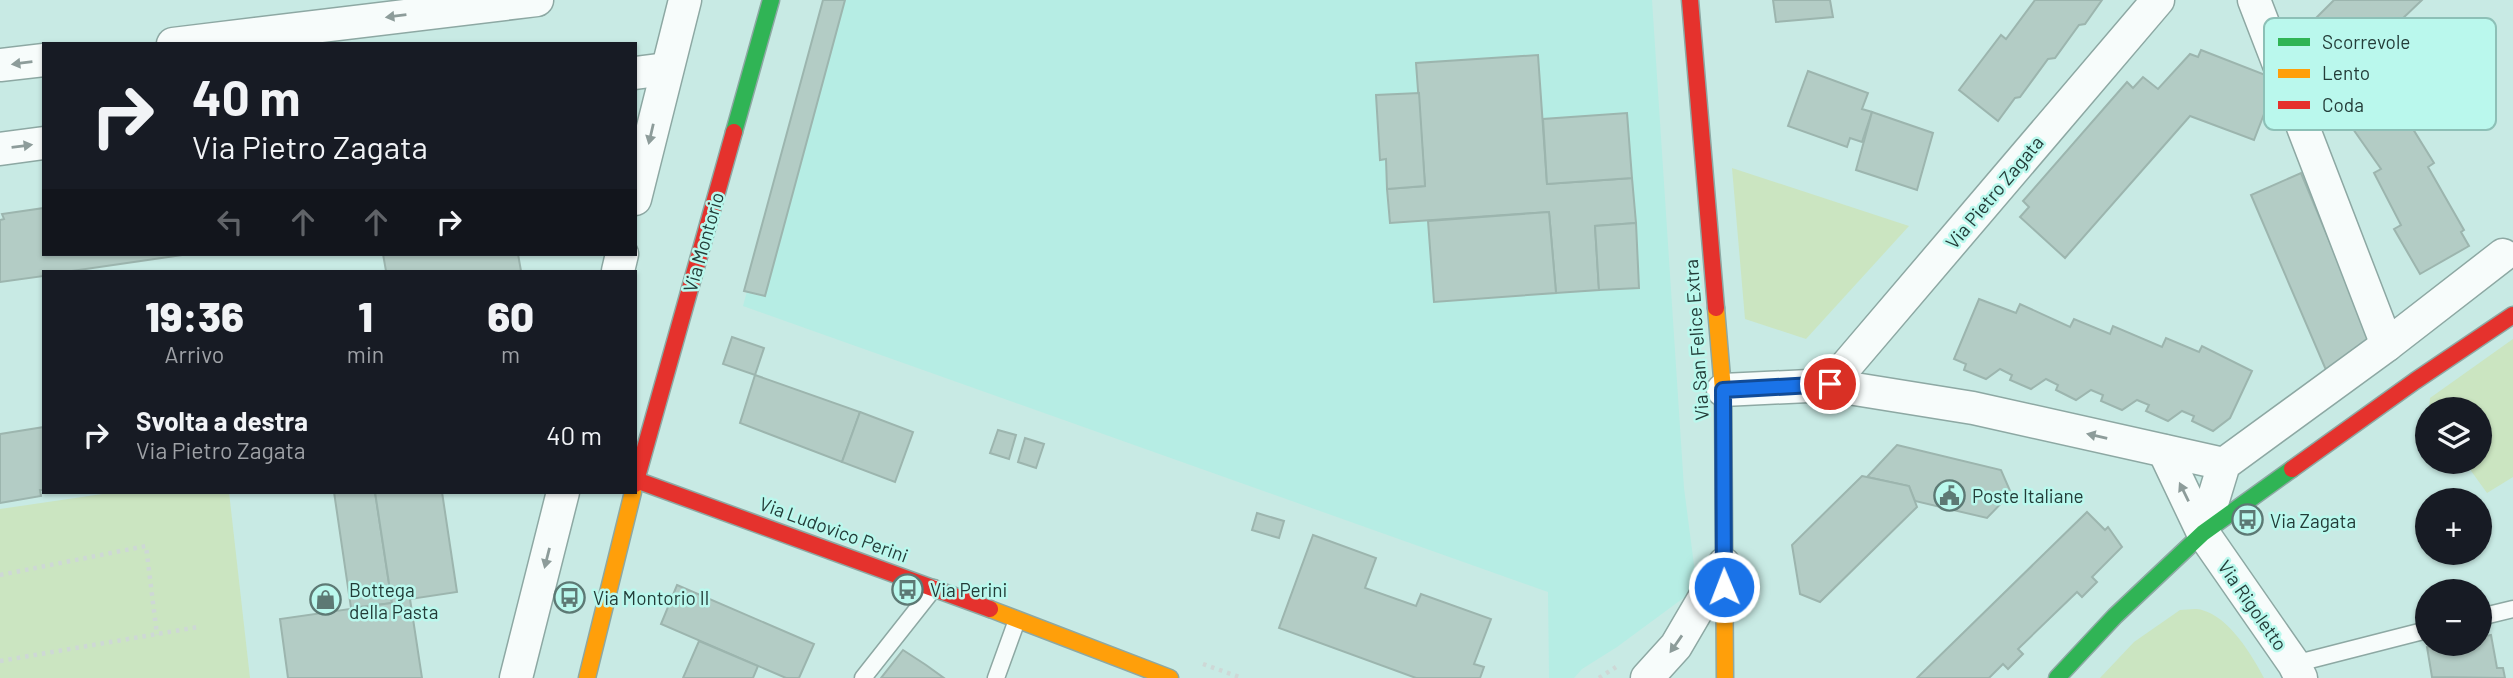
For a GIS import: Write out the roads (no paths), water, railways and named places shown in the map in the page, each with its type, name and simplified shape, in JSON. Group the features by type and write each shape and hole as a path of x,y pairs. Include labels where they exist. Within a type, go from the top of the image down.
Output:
{"street":[{"path":"190,42 537,0"},
{"path":"637,191 685,0"},
{"name":"Via Montorio","path":"637,478 771,0"},
{"name":"Via San Felice Extra","path":"1690,0 1723,390 1726,678"},
{"name":"Via Pietro Zagata","path":"1830,384 2158,0"},
{"path":"2253,0 2264,28"},
{"path":"0,65 42,60"},
{"path":"637,73 666,69"},
{"path":"2303,130 2387,345"},
{"path":"0,149 42,143"},
{"path":"2203,533 2224,464 2387,345 2503,255"},
{"path":"2057,678 2115,615 2203,533 2415,381 2513,315"},
{"path":"1723,390 1830,384 1973,408 2224,464"},
{"path":"2164,451 2203,533"},
{"name":"Via Ludovico Perini","path":"637,482 934,588 1170,678"},
{"path":"516,678 562,494"},
{"path":"587,678 633,494"},
{"name":"Via Rigoletto","path":"2203,533 2298,671"},
{"path":"1647,678 1676,646 1724,565"}],"lane":[{"path":"863,678 934,588"},
{"path":"2492,614 2513,608"},
{"path":"996,678 1017,620"},
{"path":"2298,671 2415,634"}],"place":[{"name":"Poste Italiane","path":"1949,495"},
{"name":"Via Zagata","path":"2247,520"},
{"name":"Via Perini","path":"907,589"},
{"name":"Via Montorio II","path":"570,597"},
{"name":"Bottega della Pasta","path":"326,600"}]}
